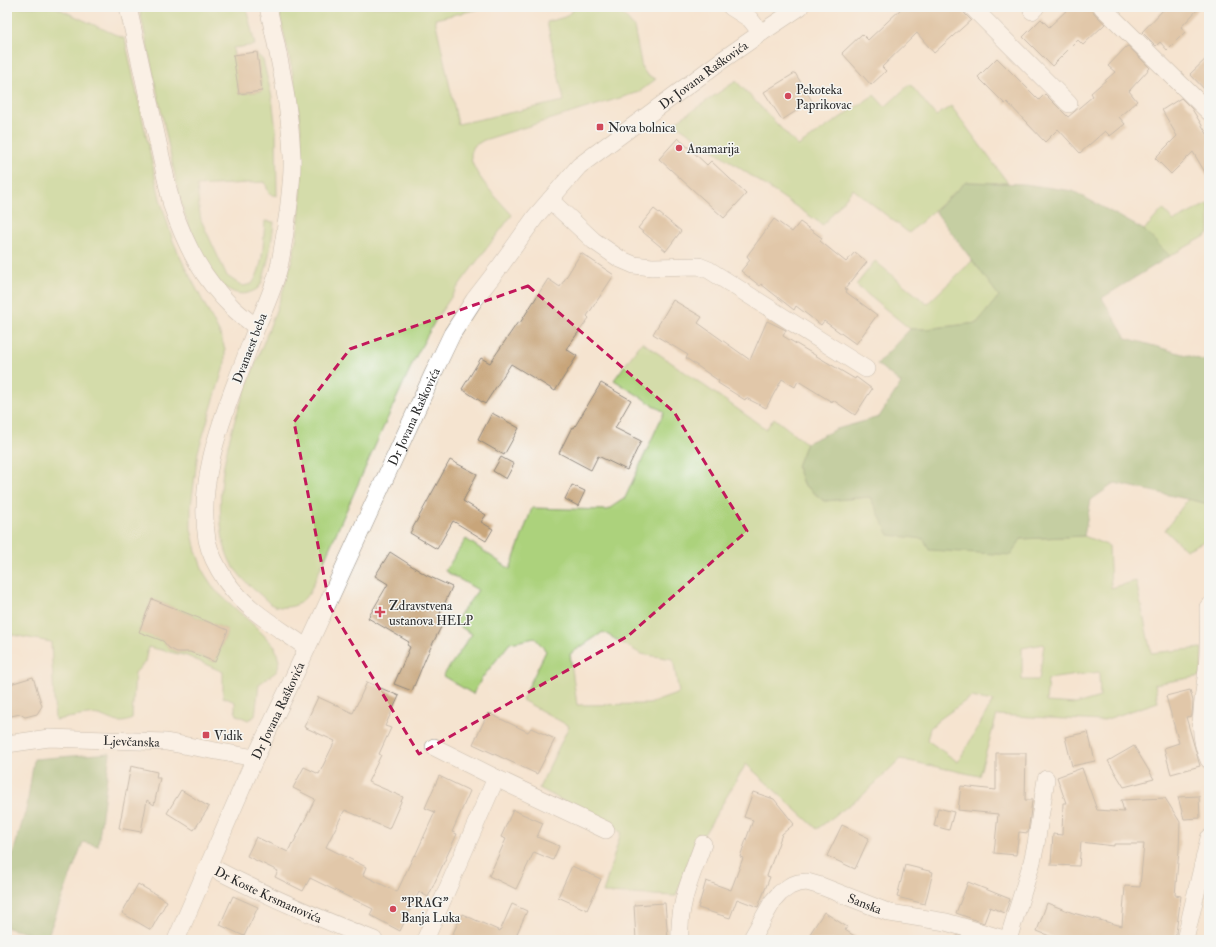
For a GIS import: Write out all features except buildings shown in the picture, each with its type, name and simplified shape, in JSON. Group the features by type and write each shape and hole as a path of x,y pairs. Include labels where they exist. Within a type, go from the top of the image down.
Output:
{"street":[{"path":"128,7 172,206 181,232 198,265 216,291 234,309 256,327"},
{"name":"Dvanaest beba","path":"268,7 280,58 286,96 292,157 290,193 284,242 278,270 269,299 256,327 222,418 211,463 205,507 207,540 212,555 227,582 249,607 269,623 281,629 307,648"},
{"path":"730,7 750,19 761,33"},
{"name":"Dr Jovana Raškovića","path":"176,940 255,758 432,376 452,334 474,300 536,216 579,166 761,33 800,7"},
{"path":"972,7 1069,104"},
{"path":"1102,7 1209,112"},
{"path":"550,200 594,241 620,259 634,265 652,267 699,266 709,270 866,369"},
{"path":"1208,607 1209,639 1201,715 1203,745 1209,760"},
{"name":"Ljevčanska","path":"7,744 49,738 166,742 255,758"},
{"path":"434,747 606,830"},
{"path":"425,940 496,778"},
{"path":"1007,940 1032,862 1046,779"},
{"path":"1185,940 1209,838"},
{"path":"680,940 680,916 684,898 703,844"},
{"name":"Dr Koste Krsmanovića","path":"209,866 227,876 326,921 374,940"},
{"name":"Sanska","path":"751,940 773,901 780,893 790,886 807,882 890,913 946,922 1007,940"}],"highlighted area":[{"path":"528,286 674,412 747,531 628,636 419,754 330,607 294,422 350,349"}],"green space":[{"path":"7,7 55,7 125,39 160,199 173,241 220,334 225,349 225,363 198,452 191,506 191,529 196,551 204,573 215,590 257,628 275,647 279,661 276,672 259,684 255,716 248,720 237,715 235,710 235,702 223,697 223,672 187,656 148,647 145,662 135,673 132,719 119,722 99,715 84,715 55,720 51,642 7,634","holes":["152,599 228,630 215,662 190,652 177,652 169,648 163,641 139,631"]},
{"path":"139,7 246,7 255,45 233,48 239,94 262,91 257,54 263,60 272,97 276,131 277,196 269,194 265,182 197,186 201,220 227,276 243,286 252,284 259,270 265,221 274,222 267,266 262,282 257,289 248,293 235,293 222,285 211,272 193,237 178,190"},
{"path":"278,7 488,7 435,19 458,124 564,101 547,22 565,17 577,7 616,7 634,27 642,68 647,75 656,79 639,92 484,140 474,146 471,155 475,170 512,215 462,281 435,321 414,360 309,594 298,604 290,607 270,604 247,583 235,569 226,550 221,523 221,484 228,447 238,410 279,302 290,265 298,228 302,167 300,121 294,81"},
{"path":"736,81 798,146 874,95 885,107 910,84 936,116 951,106 1008,183 966,182 909,233 853,189 823,225 674,123"},
{"path":"966,182 1025,184 1073,191 1144,230 1170,256 1102,298 1126,338 1209,362 1209,504 1115,483 1091,500 1084,536 1021,539 1011,555 929,550 924,539 889,535 870,497 824,501 803,484 797,466 806,443 837,429 879,417 901,383 877,364 910,329 926,329 977,323 999,296 935,211"},
{"path":"1209,203 1209,234 1170,256 1144,230 1163,209 1174,221"},
{"path":"973,260 999,296 977,323 926,329 910,329 856,285 875,261 927,304"},
{"path":"642,342 766,429 774,418 806,443 797,466 803,484 824,501 870,497 889,534 925,539 1021,539 1084,536 1109,546 1111,588 1136,581 1151,653 1202,648 1201,676 1155,684 1158,702 1101,721 997,715 979,776 900,759 864,794 817,829 746,764 705,833 694,845 676,896 603,893 621,832 539,788 569,726 522,700 546,651 535,638 510,643 482,678 473,694 443,676 472,634 454,623 478,590 445,571 466,539 510,569 532,508 607,510 625,498 664,412 614,380","holes":["603,632 641,654 673,659 679,693 649,704 577,705 570,654","1044,644 1039,680 1022,680 1022,648","1099,672 1100,697 1076,704 1046,702 1048,679","971,697 993,701 958,762 927,740 930,728"]},
{"path":"1188,499 1209,504 1209,539 1186,550 1165,530"},
{"path":"110,753 98,846 83,842 47,938 7,928 7,874 27,806 34,759"}],"place":[{"name":"Pekoteka Paprikovac","path":"788,96"},
{"name":"Nova bolnica","path":"600,127"},
{"name":"Anamarija","path":"679,148"},
{"name":"Zdravstvena ustanova HELP","path":"380,612"},
{"name":"Vidik","path":"206,735"},
{"name":"\"PRAG\" Banja Luka","path":"393,909"}]}
